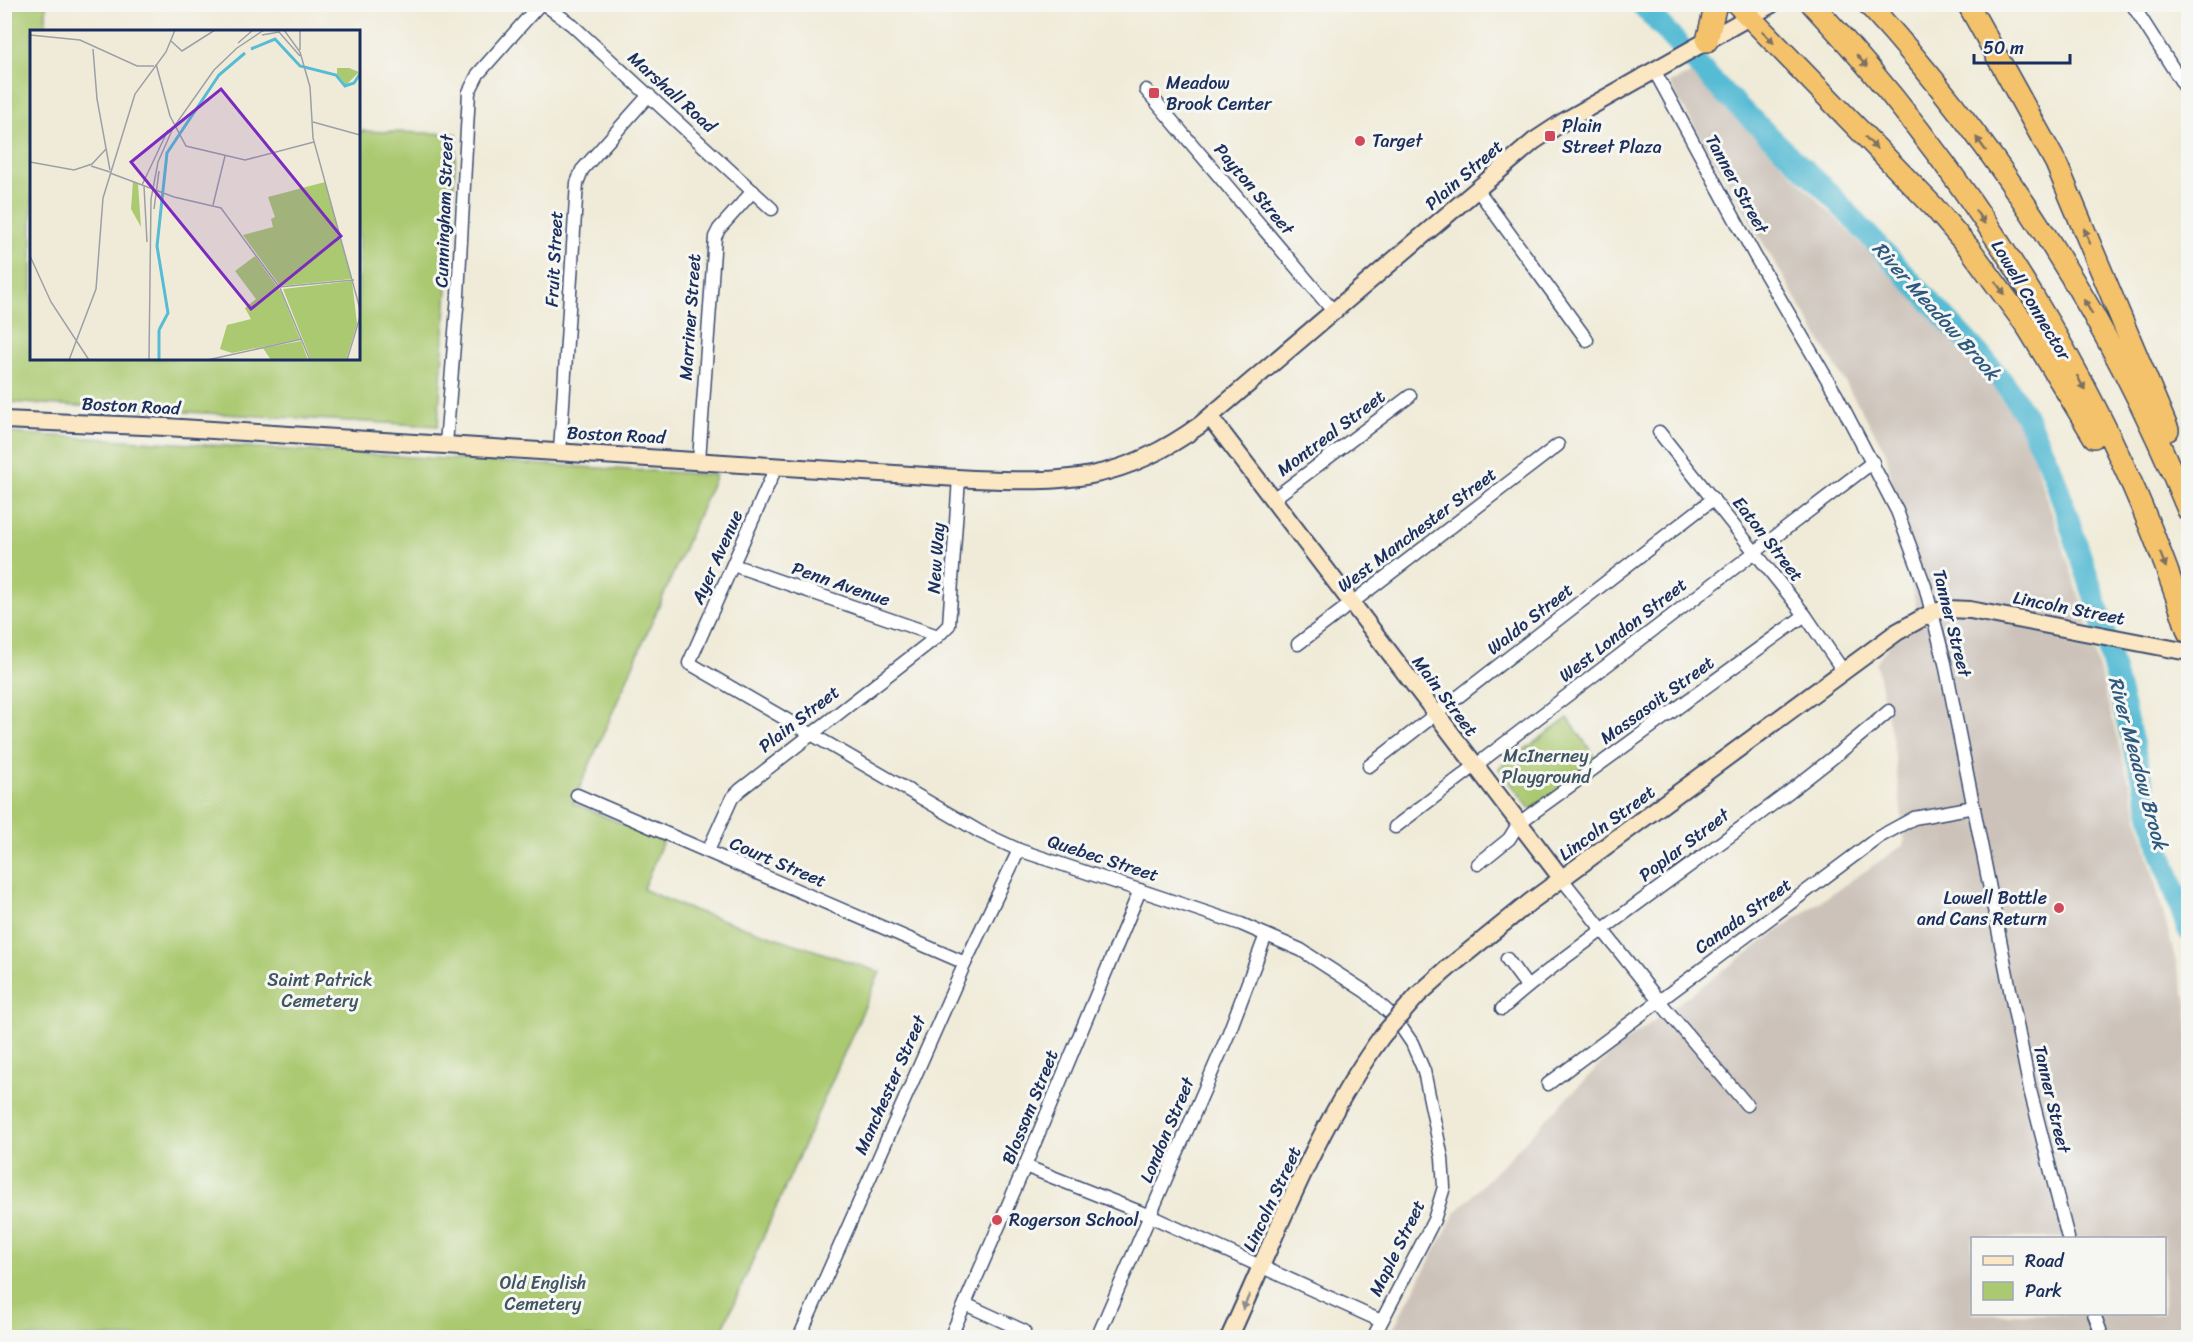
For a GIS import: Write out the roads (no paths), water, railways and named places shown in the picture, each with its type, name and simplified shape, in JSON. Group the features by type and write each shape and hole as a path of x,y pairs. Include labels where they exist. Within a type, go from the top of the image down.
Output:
{"highway":[{"path":"1707,41 1716,4"},
{"path":"1868,4 1911,53 1962,118 2048,241 2126,374 2188,510"},
{"path":"1968,4 2056,163 2188,484"},
{"path":"1743,11 1933,206 1990,275 2033,336 2152,532"},
{"name":"Lowell Connector","path":"1818,11 1924,138 1996,241 2063,350 2108,437 2152,532 2187,627"}],"main road":[{"name":"Plain Street","path":"1210,417 1534,141 1707,41 1743,11 1772,4"},
{"name":"Boston Road","path":"4,420 446,444 959,478 1052,481 1098,475 1140,461 1179,440 1210,417"},
{"name":"Main Street","path":"1210,417 1562,879"},
{"name":"Lincoln Street","path":"1229,1338 1340,1103 1382,1036 1418,995 1447,969 1562,879 1897,632 1933,612 1948,609 1990,613 2188,652"}],"street":[{"name":"Marshall Road","path":"542,4 649,95 772,209"},
{"name":"Cunningham Street","path":"446,444 459,283 468,92 478,74 542,4"},
{"path":"2132,4 2188,92"},
{"name":"Tanner Street","path":"1654,70 1873,462 1908,536 1933,612 2030,1090 2067,1237"},
{"name":"Payton Street","path":"1146,90 1334,312"},
{"name":"Fruit Street","path":"560,451 577,183 582,170 649,95"},
{"path":"1477,189 1587,340"},
{"name":"Marriner Street","path":"699,460 715,237 719,229 753,191"},
{"name":"Montreal Street","path":"1273,499 1410,396"},
{"name":"Eaton Street","path":"1659,432 1805,615 1844,672"},
{"name":"West Manchester Street","path":"1298,644 1558,445"},
{"name":"West London Street","path":"1395,827 1873,462"},
{"name":"Ayer Avenue","path":"689,663 777,465"},
{"name":"New Way","path":"938,636 950,620 959,478"},
{"name":"Waldo Street","path":"1369,766 1713,499"},
{"name":"Penn Avenue","path":"733,565 938,636"},
{"name":"Massasoit Street","path":"1478,864 1509,838 1519,823 1805,615"},
{"name":"Plain Street","path":"708,851 732,798 811,733 938,636"},
{"name":"Quebec Street","path":"689,663 934,807 1019,850 1266,935 1311,956 1366,992 1395,1018 1412,1043 1424,1071 1437,1136"},
{"name":"Poplar Street","path":"1502,1009 1527,986 1828,764 1889,711"},
{"name":"Court Street","path":"577,795 965,963"},
{"name":"Canada Street","path":"1548,1084 1879,837 1914,818 1974,807"},
{"name":"Manchester Street","path":"799,1338 965,963 1019,850"},
{"name":"Main Street","path":"1562,879 1659,1001 1748,1105"},
{"name":"Blossom Street","path":"950,1338 1025,1166 1140,890"},
{"name":"London Street","path":"1097,1338 1228,1035 1266,935"},
{"path":"1507,959 1527,986"},
{"name":"Maple Street","path":"1373,1338 1434,1220 1444,1187 1437,1136"},
{"path":"1025,1166 1150,1216 1381,1321"},
{"path":"965,1304 1024,1331"},
{"path":"2094,1315 2103,1338"}],"waterway":[{"name":"River Meadow Brook","path":"1641,4 1719,88 1826,190 1979,354 2008,388 2028,420 2053,473 2097,605 2161,852 2188,930"}],"place":[{"name":"Meadow Brook Center","path":"1154,93"},
{"name":"Plain Street Plaza","path":"1550,136"},
{"name":"Target","path":"1360,141"},
{"name":"Lowell Bottle and Cans Return","path":"2059,908"},
{"name":"Rogerson School","path":"997,1220"}],"park label":[{"name":"McInerney Playground","path":"1546,766"},
{"name":"Saint Patrick Cemetery","path":"320,990"},
{"name":"Old English Cemetery","path":"543,1293"}]}
